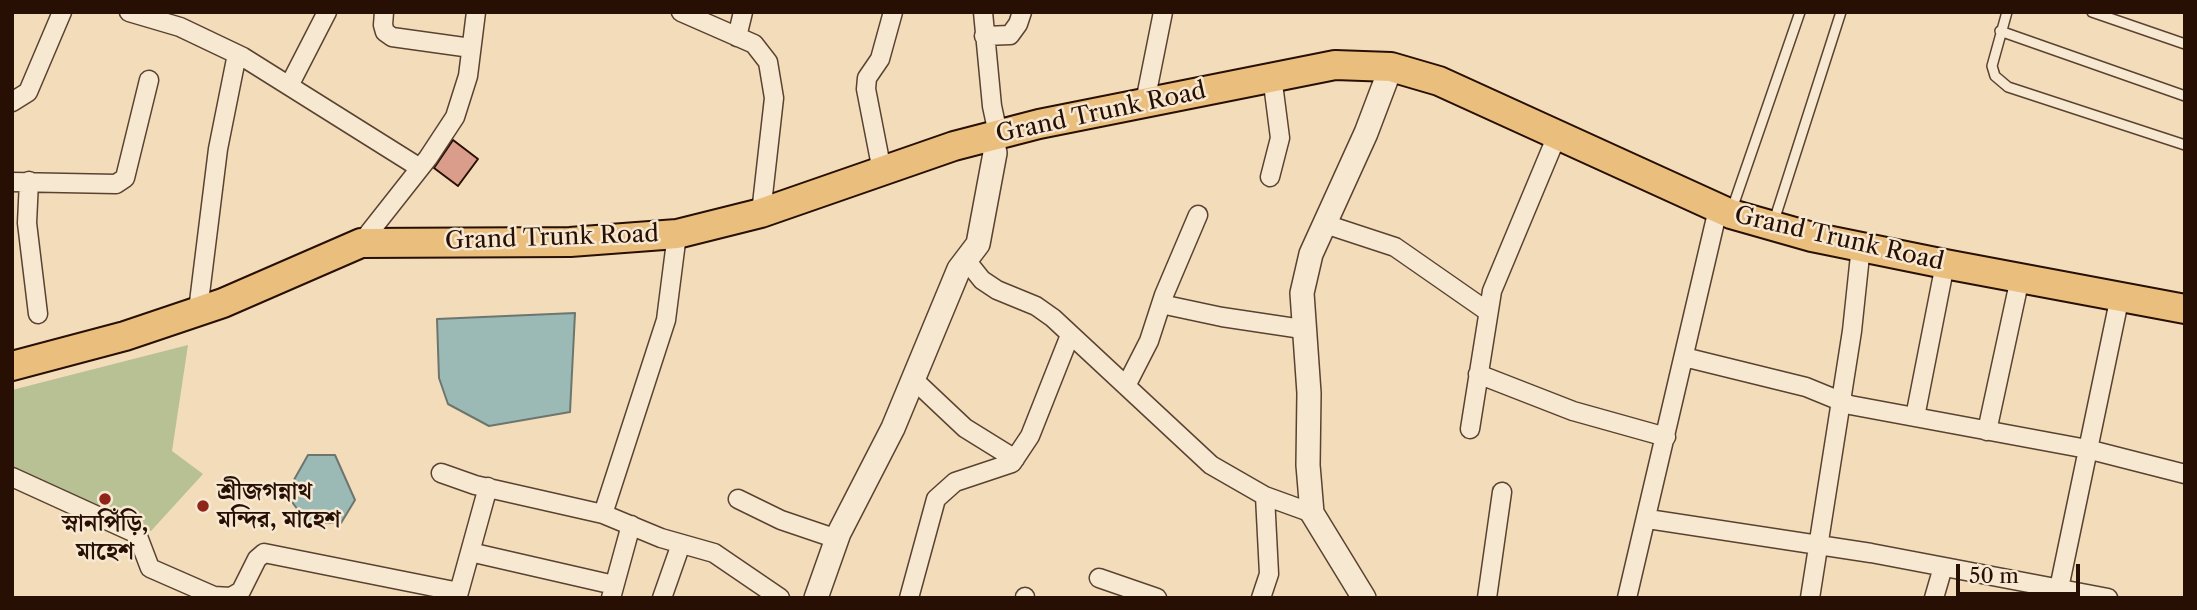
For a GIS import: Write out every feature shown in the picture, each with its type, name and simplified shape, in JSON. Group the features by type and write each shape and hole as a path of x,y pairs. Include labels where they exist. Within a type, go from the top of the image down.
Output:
{"main road":[{"name":"Grand Trunk Road","path":"12,366 125,337 257,289 361,243 570,242 677,234 761,213 994,135 1335,65 1391,67 1439,80 1724,211 1772,226 1945,264 2185,309"}],"street":[{"path":"12,102 28,92 62,12"},
{"path":"130,12 180,27 237,54 290,83 330,113 420,168"},
{"path":"290,83 327,12"},
{"path":"384,12 385,32 392,37 471,48"},
{"path":"361,243 420,168 454,117 468,76 475,12"},
{"path":"681,12 754,44 768,62 775,98 761,213"},
{"path":"737,37 743,12"},
{"path":"882,171 866,89 867,78 880,59 893,12"},
{"path":"816,598 837,539 892,428 959,269 978,244 995,153 983,12"},
{"path":"984,36 1010,34 1018,24 1022,12"},
{"path":"1145,102 1163,12"},
{"path":"198,310 218,149 237,54"},
{"path":"1364,598 1312,513 1308,465 1309,393 1302,329 1302,293 1311,254 1366,133 1391,67"},
{"path":"1270,177 1280,138 1272,76"},
{"path":"38,314 21,181 116,184 125,178 149,80"},
{"path":"1470,429 1487,311 1508,250 1558,133"},
{"path":"1627,598 1648,519 1684,357 1724,211"},
{"path":"1126,386 1149,341 1161,304 1198,215"},
{"path":"1325,224 1395,247 1487,311"},
{"path":"603,514 666,320 677,234"},
{"path":"1810,598 1820,545 1839,400 1852,331 1861,246"},
{"path":"966,260 982,280 997,290 1036,306 1210,465 1265,496 1312,513"},
{"path":"1915,417 1945,264"},
{"path":"1987,430 2020,278"},
{"path":"2059,592 2120,296"},
{"path":"1161,304 1222,317 1302,329"},
{"path":"909,598 936,499 955,482 1000,469 1015,459 1030,436 1070,335"},
{"path":"1684,357 1806,387 1839,400 2087,449 2185,474"},
{"path":"1478,374 1573,411 1666,437"},
{"path":"913,379 965,428 1015,459"},
{"path":"441,473 603,514 681,544 714,553 780,598"},
{"path":"12,477 137,534 150,568 214,597 231,597 242,591 257,559 264,553 458,595 488,487"},
{"path":"1487,598 1502,492"},
{"path":"1261,598 1269,574 1265,496"},
{"path":"738,499 782,520 837,539"},
{"path":"1648,519 1820,545 2015,579 2059,592 2108,598"},
{"path":"470,552 612,592 631,525"},
{"path":"662,598 681,544"},
{"path":"1934,598 1944,567"},
{"path":"1099,578 1157,598"},
{"path":"2011,598 2015,579"}],"lane":[{"path":"1724,211 1800,12"},
{"path":"1772,226 1841,12"},
{"path":"2007,12 1992,66 1995,76 2008,87 2185,145"},
{"path":"2092,12 2185,44"},
{"path":"2000,31 2185,96"}],"green space":[{"path":"188,345 172,451 203,474 151,531 122,527 12,477 12,390"}],"water":[{"path":"575,313 570,412 489,426 448,404 439,378 437,319"},
{"path":"308,455 335,455 355,500 341,523 307,522 286,494"}],"building":[{"path":"453,140 478,159 458,186 434,168"}],"place":[{"name":"স্নানপিঁড়ি, মাহেশ","path":"105,499"},
{"name":"শ্রীজগন্নাথ মন্দির, মাহেশ","path":"203,506"}]}
